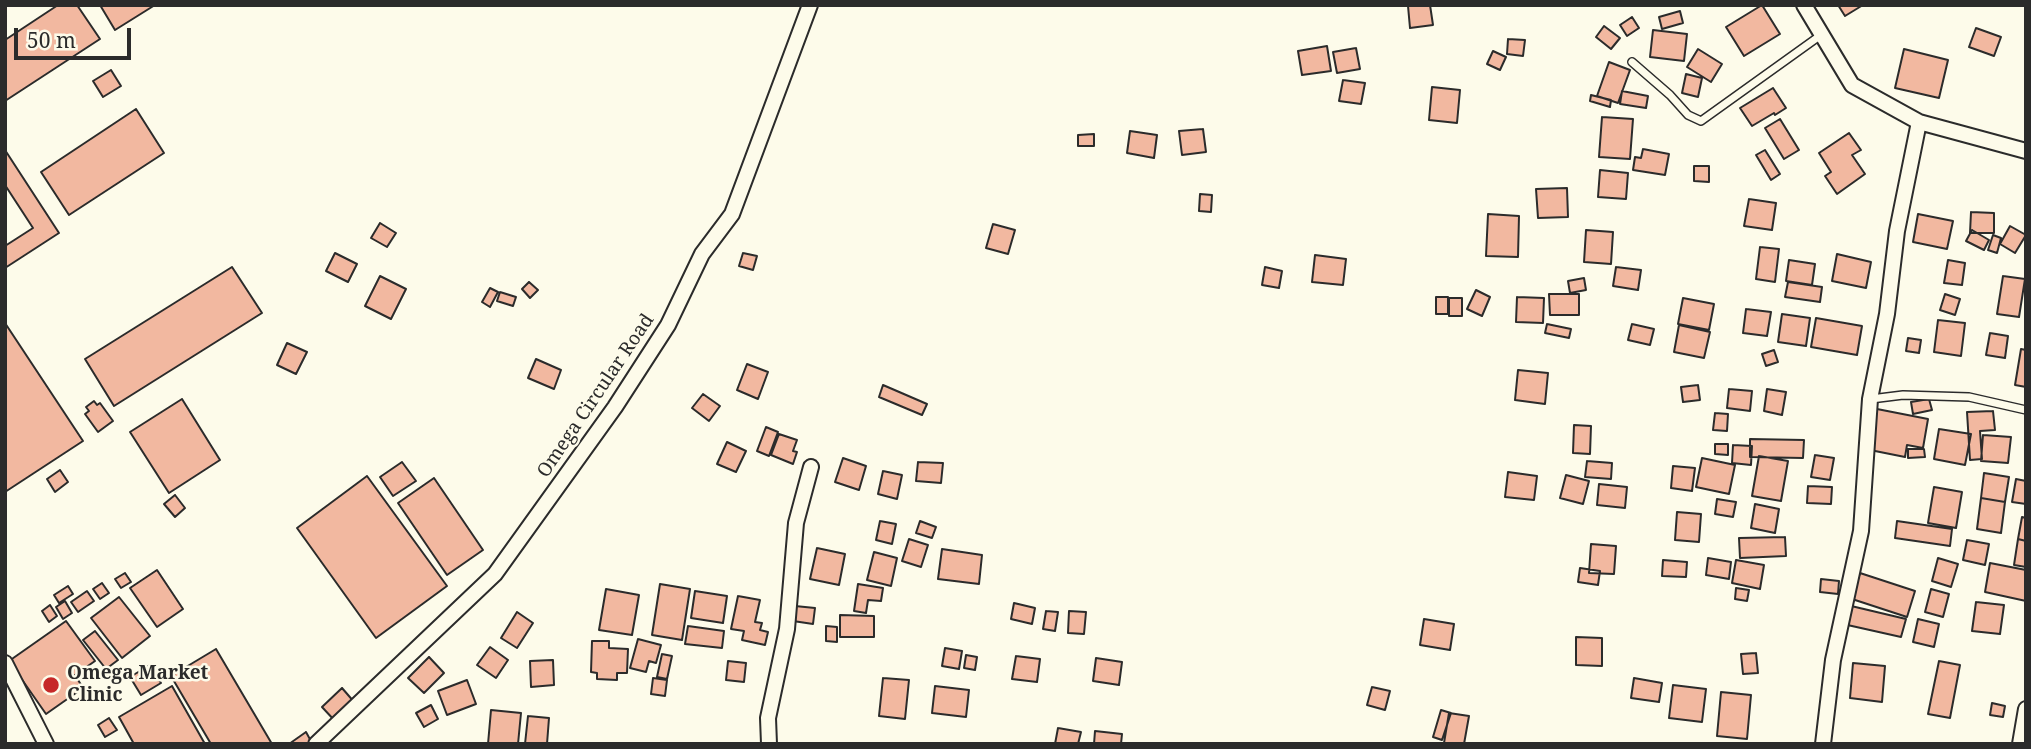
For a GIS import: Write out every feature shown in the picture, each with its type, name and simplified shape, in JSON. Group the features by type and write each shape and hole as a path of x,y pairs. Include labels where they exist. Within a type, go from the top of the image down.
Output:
{"street":[{"name":"Omega Circular Road","path":"316,744 495,574 615,407 668,325 702,254 732,214 810,5"},
{"path":"1804,5 1852,85 1919,122 2026,151"},
{"path":"1823,744 1833,660 1861,531 1870,399 1887,314 1897,231 1919,122"},
{"path":"769,744 768,718 787,629 796,523 811,467"},
{"path":"5,663 46,744"},
{"path":"2020,744 2026,709"}],"lane":[{"path":"1632,62 1670,95 1688,116 1701,121 1821,35"},
{"path":"1870,399 1903,395 1969,397 2026,410"}],"building":[{"path":"58,5 77,5 100,39 5,101 5,40"},
{"path":"100,5 155,5 115,30"},
{"path":"1430,5 1433,25 1410,28 1408,6"},
{"path":"1762,5 1780,34 1744,56 1726,27"},
{"path":"1838,5 1863,5 1845,16"},
{"path":"1680,11 1683,23 1662,29 1659,17"},
{"path":"1632,17 1639,28 1627,36 1620,25"},
{"path":"1604,26 1620,38 1611,49 1596,37"},
{"path":"1976,28 2001,37 1994,56 1969,47"},
{"path":"1653,30 1687,34 1684,61 1650,57"},
{"path":"1508,39 1525,40 1523,56 1507,54"},
{"path":"1327,46 1331,71 1302,75 1298,51"},
{"path":"1356,48 1360,69 1337,73 1333,52"},
{"path":"1698,49 1722,64 1711,82 1687,67"},
{"path":"1904,49 1948,60 1939,98 1895,88"},
{"path":"1493,51 1506,57 1500,70 1487,64"},
{"path":"1609,62 1630,70 1618,103 1597,96"},
{"path":"111,70 121,86 103,97 93,81"},
{"path":"1686,74 1702,78 1698,97 1682,93"},
{"path":"1343,80 1365,83 1361,104 1339,101"},
{"path":"1432,87 1460,90 1457,123 1429,120"},
{"path":"1773,88 1786,108 1752,126 1740,108"},
{"path":"1622,91 1648,96 1646,108 1620,104"},
{"path":"1591,95 1611,100 1610,107 1590,101"},
{"path":"136,109 164,153 69,215 41,172"},
{"path":"1602,117 1633,119 1630,159 1599,157"},
{"path":"1780,119 1799,150 1784,159 1765,128"},
{"path":"1203,129 1206,152 1182,155 1179,131"},
{"path":"1130,131 1157,135 1154,158 1127,153"},
{"path":"1849,133 1861,150 1852,155 1865,174 1837,194 1825,176 1831,172 1819,153"},
{"path":"1094,134 1094,146 1078,146 1078,135"},
{"path":"1643,149 1669,154 1665,175 1633,170 1635,157 1641,158"},
{"path":"5,150 59,233 5,268 5,246 33,228 5,185"},
{"path":"1765,150 1780,174 1771,180 1756,155"},
{"path":"1694,166 1709,166 1709,182 1694,181"},
{"path":"1600,170 1628,173 1626,199 1598,197"},
{"path":"1567,188 1568,217 1538,218 1536,189"},
{"path":"1200,194 1212,195 1211,212 1199,211"},
{"path":"1749,199 1776,203 1772,230 1744,226"},
{"path":"1971,212 1994,213 1994,233 1970,233"},
{"path":"1488,214 1519,216 1518,257 1486,256"},
{"path":"1918,214 1953,221 1947,249 1913,242"},
{"path":"380,223 396,233 387,247 371,238"},
{"path":"993,224 1015,230 1008,254 986,248"},
{"path":"2010,226 2026,235 2015,253 2000,244"},
{"path":"1586,230 1613,232 1611,264 1584,262"},
{"path":"1972,230 1989,240 1984,250 1966,241"},
{"path":"1993,235 2001,238 1997,253 1988,250"},
{"path":"1760,247 1779,249 1775,282 1756,279"},
{"path":"335,253 357,264 348,282 326,271"},
{"path":"743,253 757,256 753,270 739,266"},
{"path":"1837,254 1871,262 1866,288 1832,281"},
{"path":"1315,255 1346,259 1343,285 1312,282"},
{"path":"1789,260 1815,264 1812,285 1786,281"},
{"path":"1948,260 1965,263 1962,285 1944,283"},
{"path":"232,267 262,313 114,406 85,359"},
{"path":"1265,267 1282,271 1279,288 1262,285"},
{"path":"1616,267 1641,270 1638,290 1613,286"},
{"path":"380,276 406,289 391,319 365,306"},
{"path":"2003,276 2025,279 2019,317 1997,314"},
{"path":"1584,278 1586,290 1570,293 1568,281"},
{"path":"529,282 538,290 530,298 522,289"},
{"path":"1788,282 1822,287 1820,302 1785,297"},
{"path":"490,288 498,292 490,307 482,302"},
{"path":"1476,290 1490,297 1482,316 1467,309"},
{"path":"500,292 516,297 513,306 497,301"},
{"path":"1549,294 1579,294 1579,315 1550,315"},
{"path":"1945,294 1960,299 1955,315 1940,310"},
{"path":"1436,297 1448,297 1448,314 1436,314"},
{"path":"1517,297 1544,298 1543,323 1516,322"},
{"path":"1449,298 1462,298 1462,316 1449,316"},
{"path":"1683,298 1714,304 1709,330 1678,324"},
{"path":"1746,309 1771,312 1767,336 1743,333"},
{"path":"1782,314 1810,318 1806,346 1778,342"},
{"path":"1816,318 1862,326 1857,355 1811,347"},
{"path":"1938,320 1965,323 1961,356 1934,352"},
{"path":"5,323 83,441 5,492"},
{"path":"1547,324 1571,329 1569,338 1545,333"},
{"path":"1632,324 1654,329 1650,345 1628,340"},
{"path":"1679,325 1710,332 1704,358 1674,352"},
{"path":"1990,333 2008,336 2005,358 1986,355"},
{"path":"1908,338 1921,340 1919,353 1906,351"},
{"path":"287,343 307,352 296,374 277,365"},
{"path":"2021,349 2026,350 2026,387 2015,385"},
{"path":"1774,350 1778,362 1766,366 1762,354"},
{"path":"536,359 561,370 554,389 528,378"},
{"path":"747,364 768,372 758,399 737,390"},
{"path":"1518,370 1548,373 1545,404 1515,400"},
{"path":"883,385 927,404 922,415 879,397"},
{"path":"1698,385 1700,400 1683,402 1681,387"},
{"path":"1729,389 1752,391 1750,411 1727,408"},
{"path":"1767,389 1786,392 1782,415 1764,411"},
{"path":"703,394 720,406 709,421 692,408"},
{"path":"182,399 220,460 169,493 130,432"},
{"path":"1929,399 1932,410 1913,414 1911,402"},
{"path":"94,401 97,405 100,403 113,421 98,432 85,414 89,411 86,407"},
{"path":"1877,409 1928,419 1923,448 1907,445 1905,457 1870,450"},
{"path":"1993,411 1995,430 1980,431 1982,459 1970,460 1967,412"},
{"path":"1715,413 1728,414 1727,431 1713,430"},
{"path":"1574,425 1591,426 1590,454 1573,453"},
{"path":"766,427 778,432 769,456 757,451"},
{"path":"1939,429 1971,434 1965,465 1934,459"},
{"path":"779,434 797,440 793,451 797,452 793,464 771,455"},
{"path":"1983,435 2011,437 2008,463 1981,461"},
{"path":"1750,439 1804,440 1803,458 1750,457"},
{"path":"727,442 746,451 736,472 717,464"},
{"path":"1715,444 1728,444 1728,455 1715,454"},
{"path":"1733,445 1752,446 1751,465 1732,463"},
{"path":"1908,449 1924,449 1925,457 1908,458"},
{"path":"1815,455 1834,458 1830,480 1811,477"},
{"path":"1759,456 1788,461 1781,501 1752,496"},
{"path":"843,458 866,466 859,490 835,482"},
{"path":"1702,458 1735,465 1729,494 1696,487"},
{"path":"1587,461 1612,463 1611,479 1585,477"},
{"path":"402,462 416,481 393,496 380,477"},
{"path":"918,462 943,463 941,483 916,481"},
{"path":"1673,466 1695,468 1692,491 1671,488"},
{"path":"60,470 68,482 55,492 47,479"},
{"path":"883,471 902,475 897,499 878,494"},
{"path":"1508,472 1537,476 1534,500 1505,497"},
{"path":"1984,473 2009,477 2005,502 1981,498"},
{"path":"1566,475 1589,481 1583,504 1560,498"},
{"path":"367,476 447,586 376,638 297,528"},
{"path":"434,478 483,550 447,575 398,503"},
{"path":"2016,479 2026,481 2026,504 2012,502"},
{"path":"1599,484 1627,487 1625,508 1597,505"},
{"path":"1808,486 1832,487 1831,504 1807,503"},
{"path":"1934,487 1962,492 1956,528 1928,523"},
{"path":"175,495 185,508 175,517 164,504"},
{"path":"1981,498 2005,502 2001,533 1977,529"},
{"path":"1717,499 1736,502 1733,517 1715,514"},
{"path":"1755,504 1779,509 1775,533 1751,528"},
{"path":"1677,512 1701,514 1699,542 1675,540"},
{"path":"2022,517 2026,518 2026,541 2018,539"},
{"path":"880,521 896,524 892,544 876,540"},
{"path":"920,521 936,527 932,538 916,533"},
{"path":"1897,521 1952,529 1950,546 1895,538"},
{"path":"1785,537 1786,556 1740,558 1739,538"},
{"path":"909,539 928,545 921,567 902,561"},
{"path":"2018,539 2026,541 2026,567 2014,565"},
{"path":"1967,540 1989,544 1985,565 1963,560"},
{"path":"1591,544 1616,546 1614,574 1589,573"},
{"path":"817,548 845,554 839,585 810,579"},
{"path":"942,549 982,555 979,584 938,579"},
{"path":"874,552 897,558 891,586 867,580"},
{"path":"1708,558 1731,562 1729,579 1706,575"},
{"path":"1938,558 1958,564 1951,587 1932,581"},
{"path":"1663,560 1687,562 1686,577 1662,576"},
{"path":"1736,560 1764,565 1760,589 1732,583"},
{"path":"1990,563 2026,570 2026,601 1985,592"},
{"path":"1580,568 1600,571 1598,585 1578,582"},
{"path":"157,570 183,609 157,627 130,588"},
{"path":"125,573 131,582 121,588 115,579"},
{"path":"1860,573 1915,591 1907,617 1852,599"},
{"path":"1821,579 1839,581 1838,594 1820,592"},
{"path":"102,583 109,593 100,599 93,589"},
{"path":"660,584 690,589 682,640 652,635"},
{"path":"858,584 883,588 881,601 868,600 866,613 854,611"},
{"path":"68,586 73,594 59,603 54,595"},
{"path":"1736,588 1749,590 1747,601 1735,599"},
{"path":"606,589 639,595 632,635 599,630"},
{"path":"1931,589 1949,594 1943,617 1925,612"},
{"path":"87,591 94,601 78,612 71,602"},
{"path":"695,591 727,596 723,623 691,618"},
{"path":"738,596 760,600 755,622 762,623 760,630 768,632 765,645 742,640 744,631 731,629"},
{"path":"119,597 150,636 122,658 91,618"},
{"path":"65,601 72,613 63,619 56,607"},
{"path":"1976,602 2004,605 2000,634 1972,631"},
{"path":"1014,603 1035,608 1032,624 1011,619"},
{"path":"50,605 57,616 49,622 42,611"},
{"path":"1847,605 1906,619 1901,637 1843,624"},
{"path":"795,606 815,608 813,624 793,621"},
{"path":"1046,611 1058,612 1055,631 1043,629"},
{"path":"1069,611 1086,612 1084,634 1068,633"},
{"path":"517,612 533,623 517,648 501,638"},
{"path":"840,615 874,616 874,637 840,637"},
{"path":"1424,619 1454,624 1450,650 1420,645"},
{"path":"1918,619 1939,624 1934,647 1913,642"},
{"name":"Omega Market Clinic","path":"66,621 95,661 75,675 83,688 46,714 9,661"},
{"path":"688,626 724,631 722,648 685,644"},
{"path":"826,626 837,627 837,642 826,641"},
{"path":"95,631 118,660 106,669 83,640"},
{"path":"1576,637 1602,638 1602,666 1576,665"},
{"path":"638,639 661,645 656,663 649,661 646,672 630,668"},
{"path":"592,641 609,641 609,648 628,649 627,673 617,673 617,680 597,679 597,673 591,672"},
{"path":"490,647 508,660 496,678 477,665"},
{"path":"945,648 962,651 959,669 942,666"},
{"path":"216,649 272,744 211,744 171,676"},
{"path":"1756,653 1758,673 1743,674 1741,654"},
{"path":"662,654 672,656 667,679 657,677"},
{"path":"966,655 977,657 975,670 964,668"},
{"path":"1016,656 1040,659 1037,682 1012,679"},
{"path":"429,657 444,673 424,693 408,678"},
{"path":"1096,658 1122,662 1119,685 1093,681"},
{"path":"553,660 554,685 531,687 530,661"},
{"path":"728,661 746,663 744,682 726,680"},
{"path":"1939,661 1960,665 1950,718 1928,714"},
{"path":"1853,663 1885,666 1882,702 1850,698"},
{"path":"150,665 161,683 141,695 130,677"},
{"path":"653,678 667,680 665,696 651,694"},
{"path":"883,678 909,680 905,719 879,716"},
{"path":"1634,678 1662,683 1659,702 1631,698"},
{"path":"467,680 476,704 447,715 438,691"},
{"path":"1673,685 1706,689 1702,722 1669,718"},
{"path":"172,686 205,744 134,744 119,717"},
{"path":"935,686 969,690 966,717 932,713"},
{"path":"1372,687 1390,691 1385,710 1367,705"},
{"path":"342,688 355,703 335,721 322,707"},
{"path":"1721,692 1751,695 1747,739 1717,736"},
{"path":"1992,703 2005,706 2003,717 1990,715"},
{"path":"431,705 438,719 424,727 416,713"},
{"path":"491,710 521,713 518,744 488,744"},
{"path":"1441,710 1451,713 1442,740 1433,737"},
{"path":"1449,713 1469,716 1464,744 1444,743"},
{"path":"528,716 549,718 547,744 525,744"},
{"path":"109,718 117,730 105,737 98,725"},
{"path":"1058,728 1081,732 1078,744 1055,744"},
{"path":"1095,731 1122,734 1121,744 1094,744"},
{"path":"306,732 312,743 289,744"}],"place":[{"name":"Omega Market Clinic","path":"51,685"}]}
